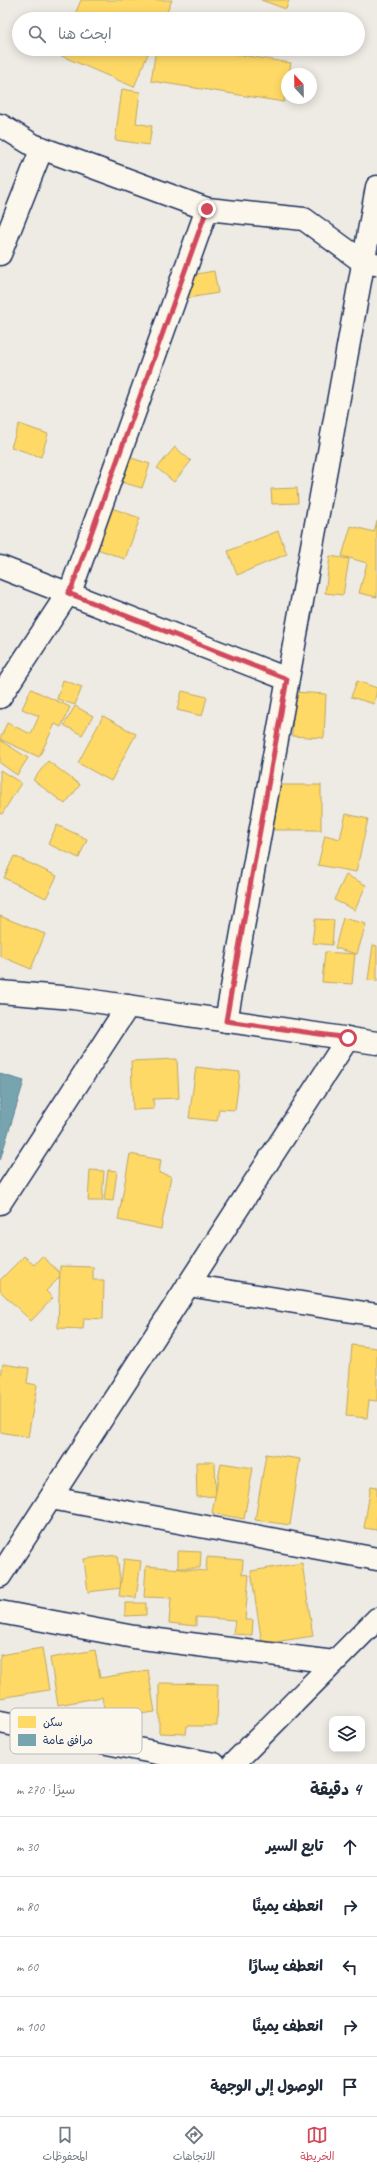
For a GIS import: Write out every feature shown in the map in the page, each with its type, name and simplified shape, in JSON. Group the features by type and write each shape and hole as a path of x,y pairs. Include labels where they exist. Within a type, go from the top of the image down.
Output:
{"street":[{"path":"0,126 42,148 207,209 304,219 370,263"},
{"path":"0,254 42,148"},
{"path":"226,1021 287,679 370,263 377,187"},
{"path":"0,697 72,587 207,209"},
{"path":"0,567 287,679"},
{"path":"0,992 73,998 377,1043"},
{"path":"0,1203 128,1006"},
{"path":"0,1576 348,1038"},
{"path":"188,1285 377,1315"},
{"path":"50,1498 377,1559"},
{"path":"0,1612 134,1637 334,1662"},
{"path":"233,1764 377,1619"},
{"path":"0,1722 10,1724"},
{"path":"142,1750 214,1764"}],"building: سكن":[{"path":"81,0 172,0 167,12 76,12"},
{"path":"261,0 289,0 286,9"},
{"path":"62,56 147,56 134,87"},
{"path":"155,56 248,56 291,63 290,68 281,68 281,102 151,81"},
{"path":"122,89 140,92 136,123 152,126 149,145 115,140"},
{"path":"214,271 218,293 188,298 185,276"},
{"path":"19,424 48,434 41,457 11,447"},
{"path":"175,447 191,461 174,482 157,468"},
{"path":"122,455 150,464 142,488 114,480"},
{"path":"297,488 298,503 272,504 271,489"},
{"path":"103,505 140,518 125,559 89,546"},
{"path":"377,521 377,597 359,593 367,563 342,556 351,526 374,532"},
{"path":"278,531 287,554 237,575 228,551"},
{"path":"330,556 349,559 343,595 325,593"},
{"path":"63,680 82,687 75,705 57,699"},
{"path":"357,681 377,688 374,704 351,697"},
{"path":"31,689 70,707 61,727 55,724 39,757 0,739 7,723 31,734 39,716 22,709"},
{"path":"182,691 207,697 202,716 177,710"},
{"path":"294,692 326,694 324,738 292,736"},
{"path":"75,706 93,716 82,735 64,725"},
{"path":"103,716 136,734 111,781 78,763"},
{"path":"0,740 28,758 17,775 0,763"},
{"path":"48,761 80,785 65,804 33,780"},
{"path":"0,770 21,783 2,814 0,813"},
{"path":"271,785 321,785 321,830 271,830"},
{"path":"346,814 368,819 356,872 318,865 325,835 340,839"},
{"path":"57,825 87,839 79,858 48,844"},
{"path":"14,856 57,876 46,898 4,878"},
{"path":"346,875 366,885 355,910 334,900"},
{"path":"0,916 45,934 31,969 0,956"},
{"path":"343,918 366,924 357,954 335,948"},
{"path":"315,919 334,920 332,945 312,943"},
{"path":"373,945 377,946 377,981 368,980"},
{"path":"325,952 355,954 352,984 322,982"},
{"path":"177,1059 179,1098 153,1099 154,1109 133,1110 131,1061"},
{"path":"196,1067 240,1072 235,1110 219,1109 217,1121 189,1118"},
{"path":"130,1154 161,1160 159,1173 171,1176 161,1229 118,1220"},
{"path":"90,1170 104,1171 102,1201 88,1201"},
{"path":"108,1170 117,1171 113,1201 104,1200"},
{"path":"24,1256 34,1265 42,1256 62,1275 46,1291 53,1298 31,1321 0,1291 0,1280"},
{"path":"60,1266 93,1267 93,1280 104,1280 103,1319 84,1318 83,1329 58,1328"},
{"path":"352,1345 377,1348 377,1401 369,1400 367,1418 346,1416"},
{"path":"3,1364 29,1368 27,1383 37,1385 28,1437 0,1432 0,1381"},
{"path":"266,1454 300,1459 290,1525 255,1520"},
{"path":"196,1462 215,1462 216,1496 197,1497"},
{"path":"221,1463 253,1468 244,1519 212,1513"},
{"path":"371,1486 377,1487 377,1530 364,1528"},
{"path":"178,1551 201,1552 200,1568 178,1568"},
{"path":"117,1555 121,1588 88,1592 84,1559"},
{"path":"207,1557 243,1560 242,1574 249,1575 245,1620 253,1620 252,1635 233,1634 235,1620 196,1617 196,1626 169,1623 171,1598 144,1597 146,1566 206,1571"},
{"path":"124,1559 141,1561 136,1598 119,1596"},
{"path":"302,1563 313,1636 262,1644 251,1571"},
{"path":"125,1603 146,1603 146,1615 125,1616"},
{"path":"42,1648 49,1690 0,1698 0,1655"},
{"path":"95,1650 100,1678 148,1670 155,1712 142,1714 142,1708 104,1708 102,1697 58,1705 50,1658"},
{"path":"159,1683 218,1684 217,1726 187,1726 186,1734 159,1733"}],"building: مرافق عامة":[{"path":"0,1074 24,1081 0,1160"}],"route":[{"path":"207,209 72,587 68,593 287,679 226,1021 348,1038"}]}
